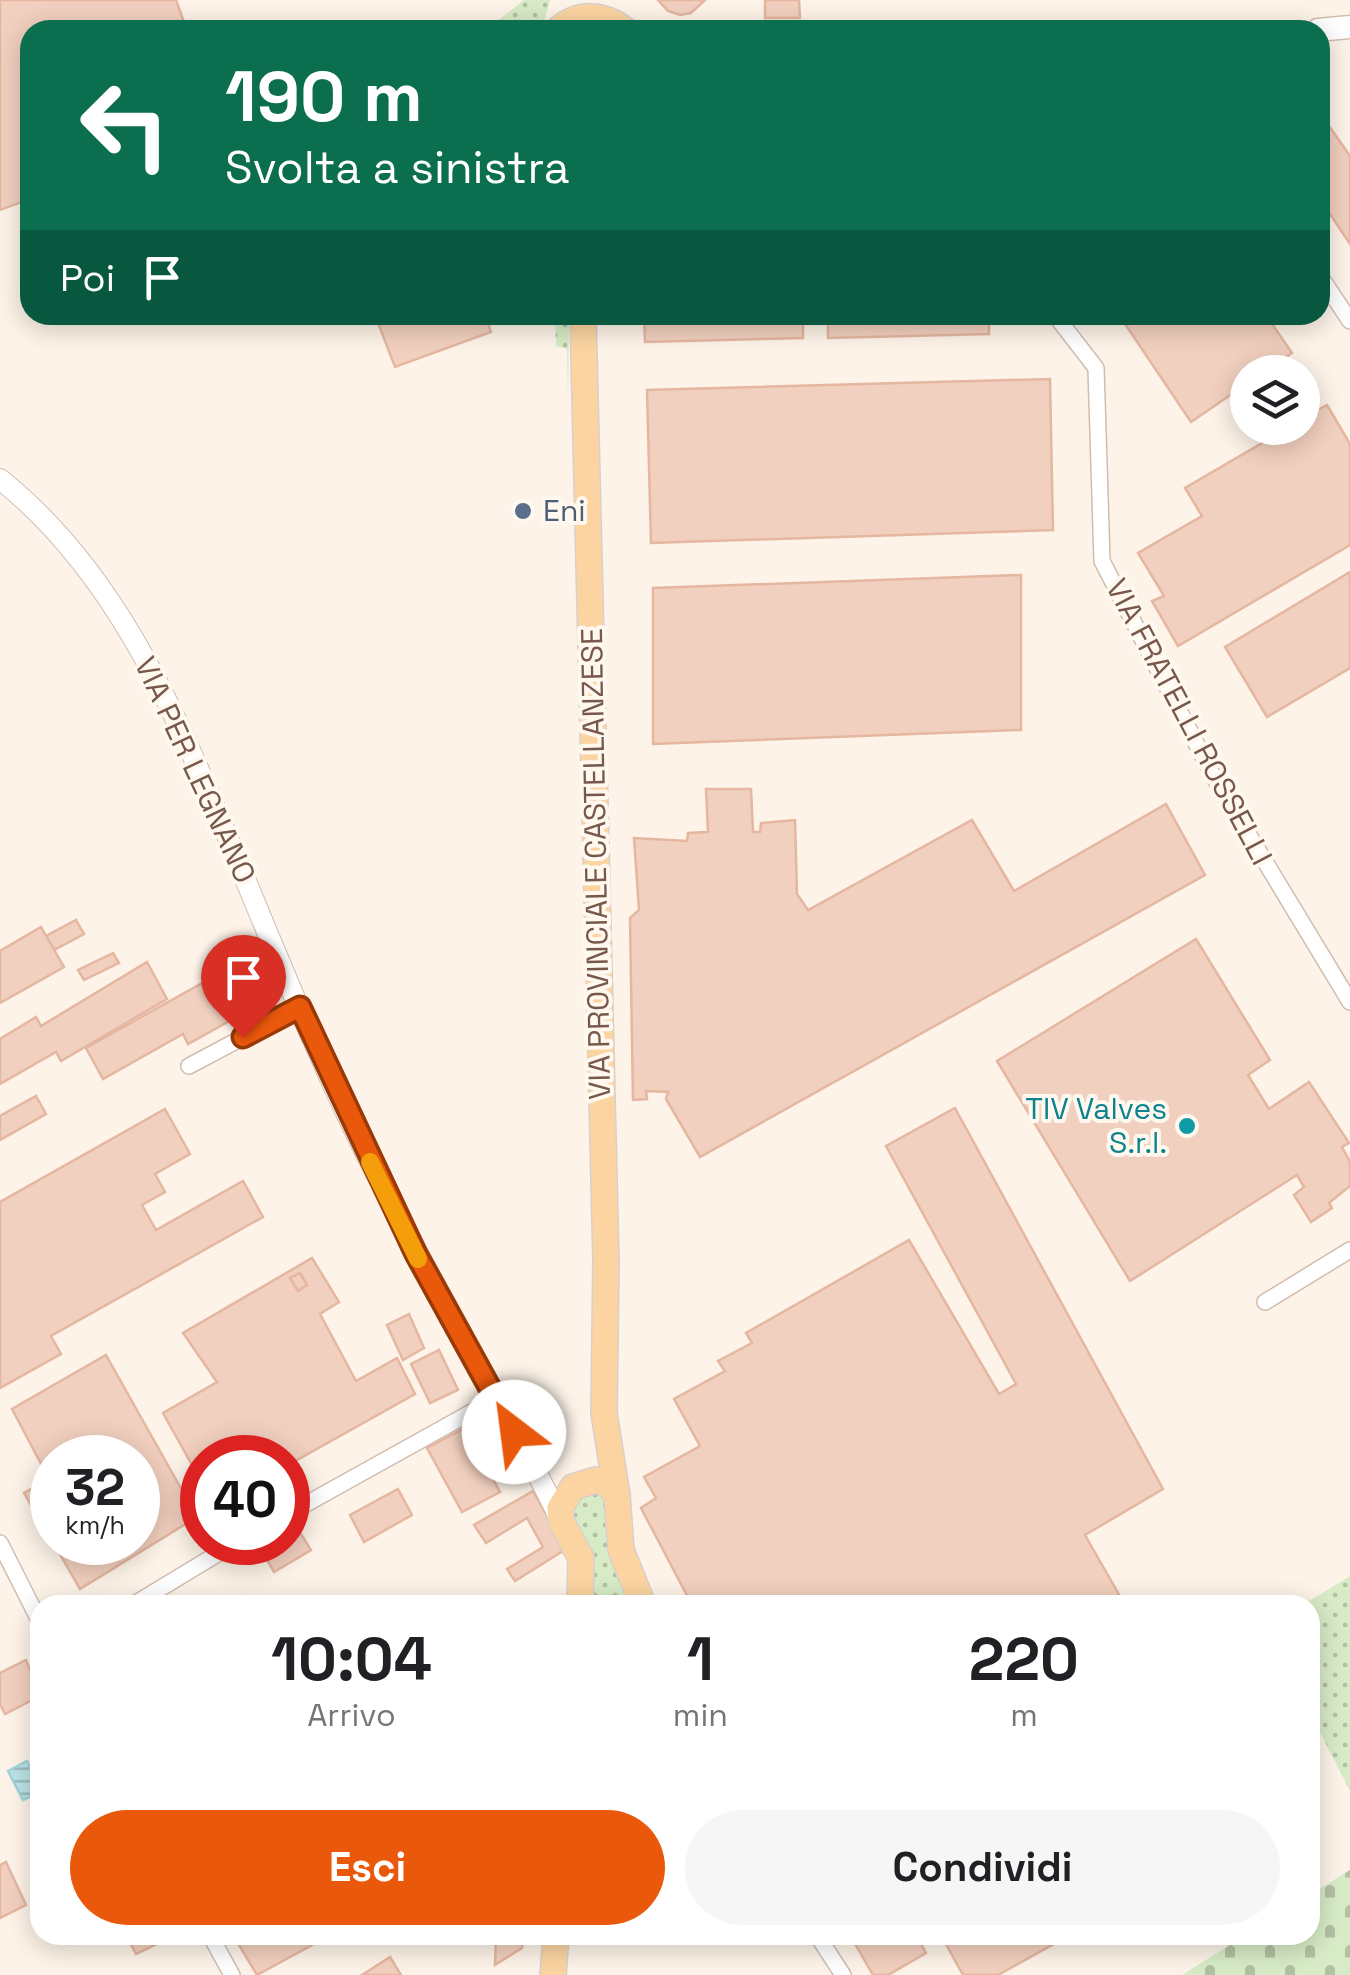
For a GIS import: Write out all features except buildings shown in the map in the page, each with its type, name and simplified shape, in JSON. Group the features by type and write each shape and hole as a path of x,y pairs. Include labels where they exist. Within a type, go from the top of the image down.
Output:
{"main road":[{"path":"574,20 592,16 603,20"},
{"name":"VIA PROVINCIALE CASTELLANZESE","path":"583,325 606,1261 604,1412 621,1550 638,1595"},
{"name":"VIA PROVINCIALE CASTELLANZESE","path":"561,1521 560,1508 578,1484 604,1412"},
{"path":"578,1484 607,1483 617,1495"},
{"path":"561,1521 581,1558 580,1595"},
{"path":"552,1975 555,1945"}],"street":[{"path":"1330,291 1350,320"},
{"name":"VIA FRATELLI ROSSELLI","path":"1064,325 1096,368 1102,562 1212,774 1350,1002"},
{"name":"VIA PER LEGNANO","path":"0,479 62,536 146,659 186,738 300,1007 390,1203 561,1521"},
{"path":"189,1066 300,1007"},
{"path":"1266,1302 1350,1250"},
{"path":"310,1502 495,1399"},
{"name":"VIA PER LEGNANO","path":"534,1465 554,1485 578,1484"},
{"path":"0,1543 30,1602"},
{"path":"150,1595 199,1565"},
{"path":"216,1945 232,1975"},
{"path":"824,1945 843,1975"}],"green space":[{"path":"524,0 550,0 545,20 499,20"},
{"path":"555,325 569,325 568,400 567,349 556,346"},
{"path":"590,1491 605,1494 614,1563 628,1595 589,1595 591,1558 572,1513 577,1500"},
{"path":"1350,1576 1350,1791 1320,1732 1319,1595"},
{"path":"1350,1870 1350,1975 1182,1975 1230,1945 1320,1945 1320,1889"}],"water":[{"path":"27,1761 30,1797 23,1800 8,1771"}],"slow traffic":[{"path":"370,1162 418,1259"}],"place":[{"name":"Eni","path":"523,511"},
{"name":"TIV Valves S.r.l.","path":"1187,1126"}],"route":[{"path":"243,1037 300,1007 416,1254 514,1432"}]}
